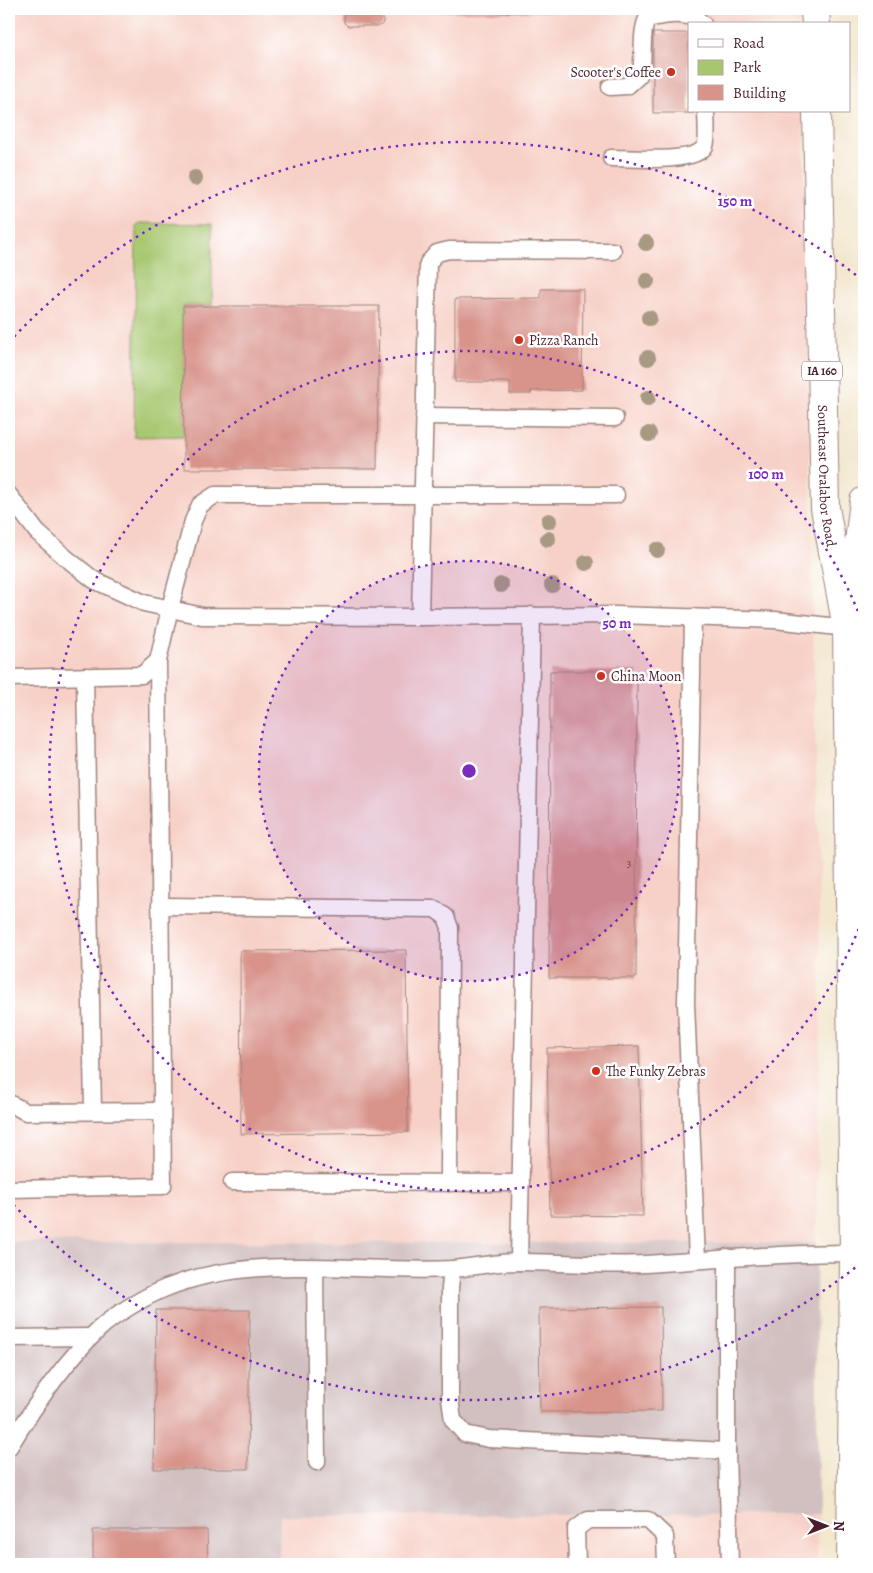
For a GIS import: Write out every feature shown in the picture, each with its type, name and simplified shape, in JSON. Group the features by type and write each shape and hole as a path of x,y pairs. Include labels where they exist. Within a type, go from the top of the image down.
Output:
{"main road":[{"path":"815,9 816,22"},
{"name":"Southeast Oralabor Road","path":"817,112 825,508 847,628 859,1253 851,1564"},
{"name":"Southeast Oralabor Road","path":"847,628 854,591 864,501"}],"lane":[{"path":"610,87 627,86 639,75 643,28 647,20 666,15 692,16 701,22"},
{"path":"611,158 680,158 699,153 706,146 706,112"},
{"path":"420,617 428,262 437,253 449,250 613,251"},
{"path":"424,416 615,418"},
{"path":"9,1189 162,1186 158,662 193,521 200,505 215,495 616,495"},
{"path":"10,500 37,532 94,580 144,603 202,616 420,617 616,615 774,620 847,628"},
{"path":"519,1262 532,615"},
{"path":"693,617 686,1004 697,1260"},
{"path":"9,678 142,675 158,662"},
{"path":"85,676 93,1111"},
{"path":"160,906 435,910 446,917 450,928 449,1183"},
{"path":"9,1103 26,1112"},
{"path":"9,1113 162,1111"},
{"path":"232,1182 520,1183"},
{"path":"9,1447 29,1414 74,1356 100,1327 134,1304 167,1287 218,1273 268,1267 452,1269 519,1262 641,1264 728,1257 859,1253"},
{"path":"728,1257 730,1564"},
{"path":"315,1268 317,1462"},
{"path":"452,1269 450,1288 450,1399 453,1420 465,1434 489,1439 728,1451"},
{"path":"9,1338 91,1337"},
{"path":"576,1564 576,1529 588,1520 648,1520 666,1536 666,1564"}],"shaded area":[{"path":"9,9 801,9 802,22 688,22 688,112 803,112 821,1014 816,1243 9,1242"},
{"path":"9,1242 816,1243 818,1514 280,1516 279,1564 9,1564"},
{"path":"818,1514 817,1564 279,1564 280,1516"}],"green space":[{"path":"139,223 212,224 212,305 183,306 184,436 134,437 136,227"}],"building":[{"path":"344,9 582,9 582,12 383,12 383,23 380,26 348,26 344,23"},
{"name":"Scooter's Coffee","path":"653,33 688,33 688,112 694,113 653,113"},
{"name":"Pizza Ranch","path":"541,289 583,289 582,390 531,391 531,394 510,394 510,382 455,382 455,299 541,298"},
{"path":"183,306 379,306 377,469 184,469"},
{"path":"550,671 637,671 636,978 549,978"},
{"path":"406,950 408,1132 241,1134 240,951"},
{"path":"639,1046 643,1216 550,1215 547,1048"},
{"path":"661,1307 662,1411 540,1412 539,1308"},
{"path":"156,1310 250,1310 248,1469 154,1469"},
{"path":"93,1530 207,1530 208,1564 93,1564"}],"place":[{"name":"Scooter's Coffee","path":"671,72"},
{"name":"Pizza Ranch","path":"519,340"},
{"name":"China Moon","path":"601,676"},
{"name":"The Funky Zebras","path":"596,1071"}]}
